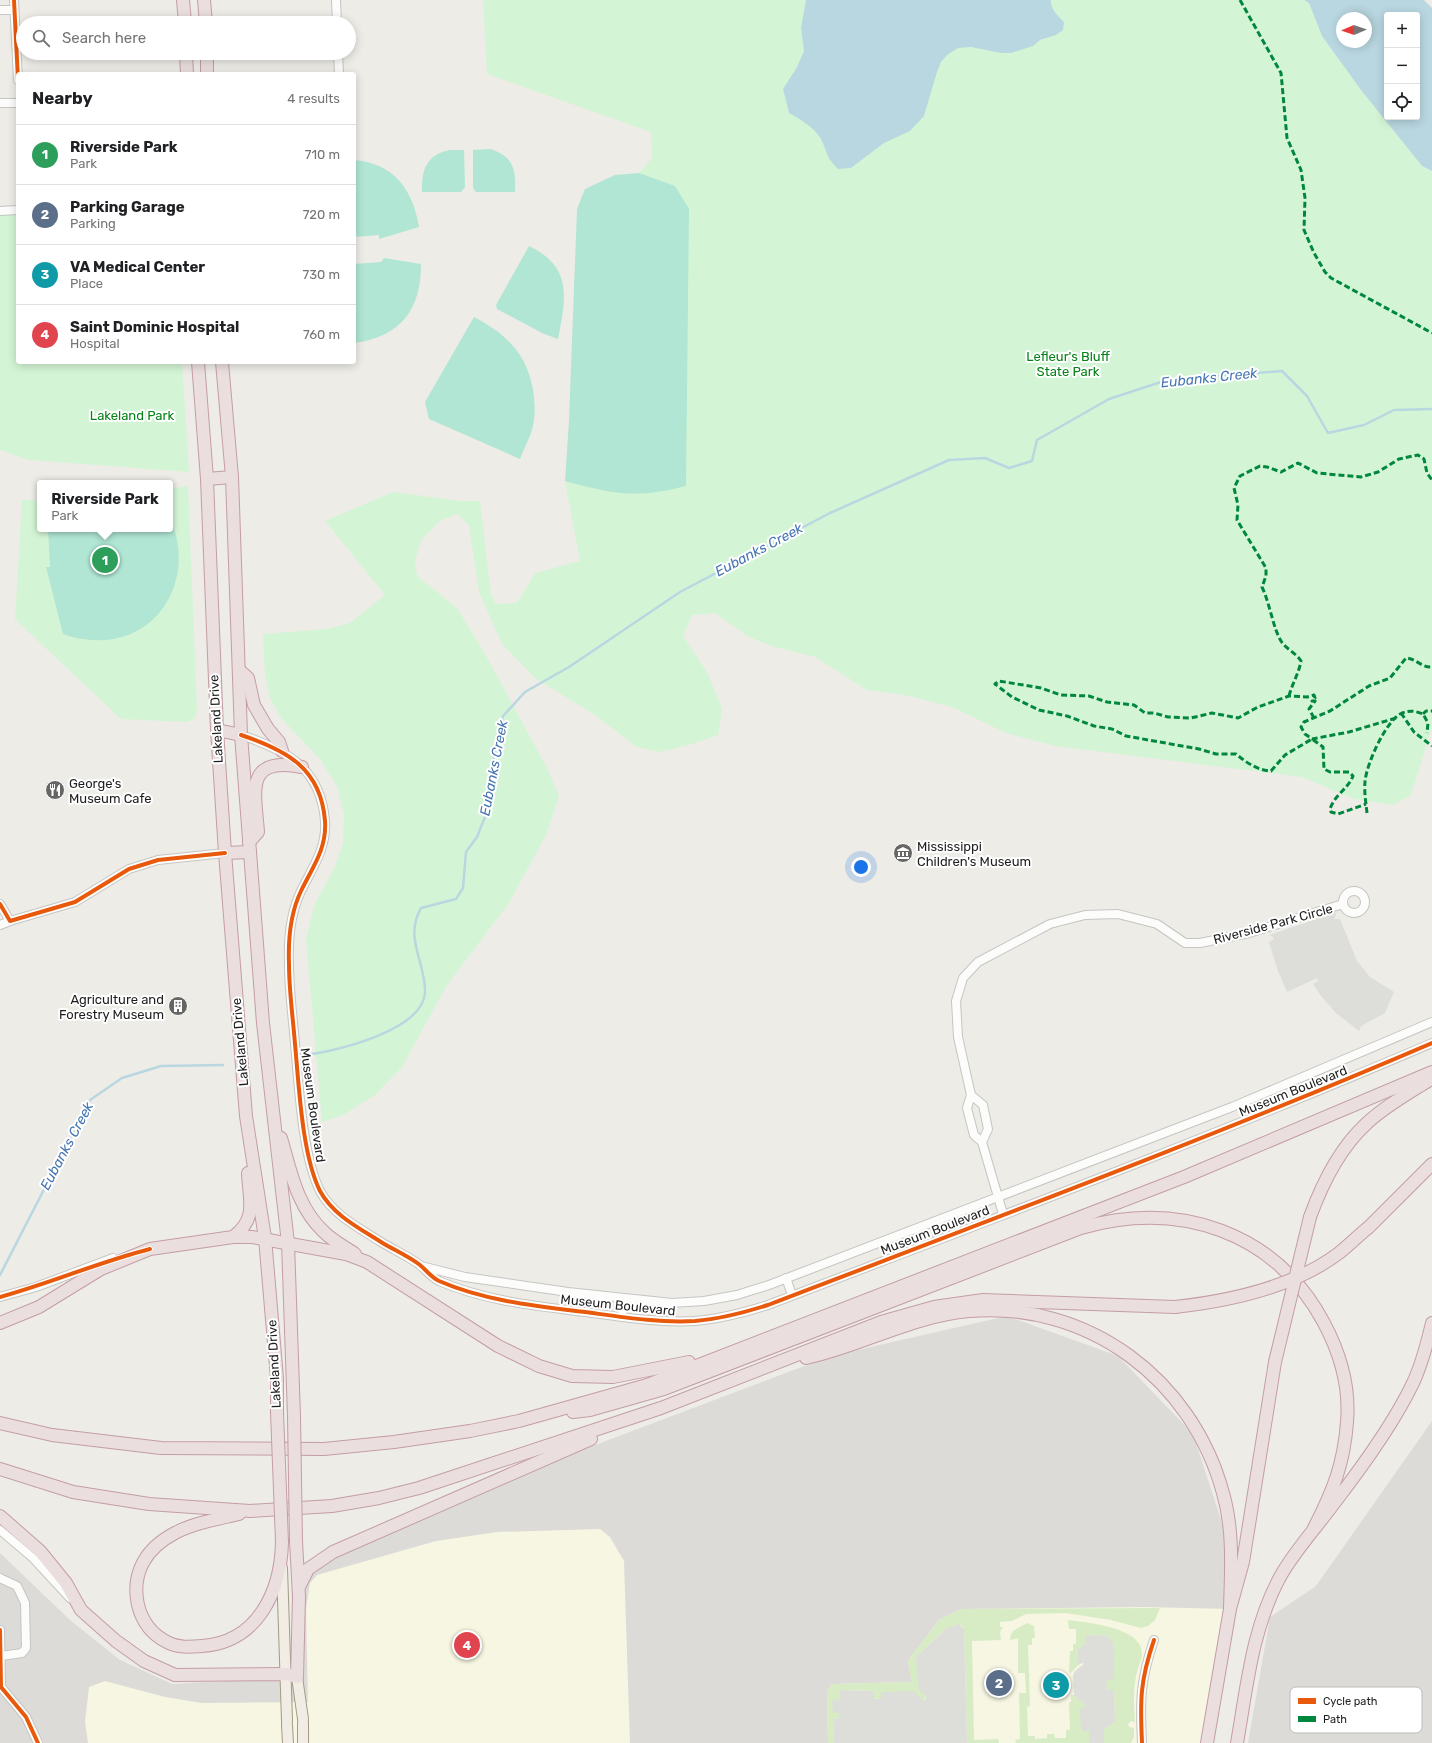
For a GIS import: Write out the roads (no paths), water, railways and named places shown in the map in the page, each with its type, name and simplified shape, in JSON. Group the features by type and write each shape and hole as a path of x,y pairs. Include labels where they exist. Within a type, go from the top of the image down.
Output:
{"highway":[{"path":"183,0 184,16"},
{"path":"204,0 205,16"},
{"path":"186,60 187,72"},
{"path":"207,60 207,72"},
{"name":"Lakeland Drive","path":"198,364 207,479 217,730 225,853 246,1116 265,1238 277,1378 282,1562"},
{"name":"Lakeland Drive","path":"222,364 232,477 241,734 249,847 263,1023 288,1243 298,1590 292,1675"},
{"path":"207,479 232,477"},
{"path":"239,670 248,678 254,705 268,729 279,742 282,751"},
{"path":"217,730 241,734"},
{"path":"225,853 249,847 258,832 255,793 256,780 262,772 276,764 302,767"},
{"path":"0,1423 52,1434 161,1448 324,1449 394,1442 470,1431 519,1420 647,1385 1184,1177 1432,1072"},
{"path":"1207,1743 1230,1609 1243,1562 1275,1362 1310,1217 1316,1198 1331,1170 1346,1147 1366,1124 1432,1078"},
{"path":"271,1101 292,1181 306,1213 325,1233 498,1346 539,1366 572,1376 613,1377 650,1371 731,1352"},
{"path":"233,1237 243,1230 251,1214 246,1116"},
{"path":"298,1590 308,1569 333,1552 661,1408 881,1322 906,1314 958,1303 1019,1300 1105,1306 1175,1307 1231,1299 1286,1281 1338,1253 1369,1227 1432,1164"},
{"path":"519,1420 590,1410 664,1389 1082,1228 1103,1222 1148,1217 1198,1222 1220,1230 1261,1249 1300,1287 1317,1310 1331,1336 1343,1376 1347,1421 1340,1468 1332,1491 1314,1528"},
{"path":"0,1323 39,1308 101,1269 150,1248 233,1237 265,1238 346,1254 368,1262"},
{"path":"775,1364 830,1353 914,1322 967,1311 989,1310 1028,1312 1055,1318 1102,1338 1120,1349 1154,1376 1186,1413 1208,1451 1224,1495 1230,1525 1230,1609"},
{"path":"1237,1743 1251,1658 1263,1616 1281,1576 1314,1528 1335,1503 1390,1422 1413,1384 1426,1350 1432,1323"},
{"path":"0,1469 81,1494 149,1504 250,1511 332,1506 379,1498 427,1485 661,1408"},
{"path":"250,1511 175,1533 157,1544 144,1560 136,1577 136,1594 141,1617 151,1631 167,1643 184,1648 209,1646 229,1640 248,1629 261,1615 270,1600 282,1562"},
{"path":"0,1516 40,1551 66,1584 81,1610 129,1651 144,1661 175,1675 292,1675"}],"main road":[{"name":"Lakeland Drive","path":"282,1562 292,1675 303,1721 303,1743"},
{"name":"Lakeland Drive","path":"288,1743 287,1723 292,1675"}],"street":[{"path":"14,0 16,45"},
{"path":"336,0 337,16"},
{"path":"0,10 14,10"},
{"path":"17,60 18,72"},
{"path":"338,60 339,72"},
{"path":"0,103 16,102"},
{"path":"0,211 16,210"},
{"name":"Museum Boulevard","path":"241,734 271,744 293,758 302,767 310,777 321,800 325,822 324,840 317,862 301,891 293,913 288,938 299,1088 313,1176 322,1194 342,1217 420,1265 435,1279 491,1298 665,1322 734,1316 792,1296 1327,1089 1432,1043"},
{"path":"0,925 75,902 129,869 158,860 225,853"},
{"path":"0,904 10,922"},
{"name":"Riverside Park Circle","path":"1003,1214 982,1142 974,1135 967,1108 971,1095 958,1037 956,1001 963,978 978,962 1050,924 1085,915 1118,914 1157,924 1185,943 1200,943 1249,933 1344,904"},
{"name":"Museum Boulevard","path":"420,1265 465,1277 623,1299 672,1303 704,1302 737,1295 786,1278 1239,1104 1432,1022"},
{"name":"Riverside Park Circle","path":"971,1095 982,1104 988,1129 982,1142"},
{"path":"0,1296 36,1287 110,1259 150,1248"},
{"path":"786,1278 792,1296"},
{"path":"622,1317 623,1299"},
{"path":"0,1530 33,1558 81,1610"},
{"path":"0,1578 18,1586 25,1603 26,1648 22,1653 1,1656"},
{"path":"0,1630 3,1691 26,1717 38,1743"},
{"path":"1142,1743 1141,1691 1145,1665 1154,1640"}],"water":[{"path":"806,0 1051,0 1053,9 1064,22 1063,30 1056,35 1040,40 1033,46 1011,53 1001,53 971,47 958,48 947,55 941,62 937,72 924,116 910,131 884,143 851,168 838,169 829,158 821,139 815,131 789,113 783,89 797,67 804,51 801,28"},
{"path":"1304,0 1424,0 1432,8 1432,171 1422,166 1385,120 1420,120 1420,12 1384,12 1384,119 1361,90 1322,36 1309,3"}],"waterway":[{"name":"Eubanks Creek","path":"306,1055 338,1049 377,1036 396,1027 411,1017 421,1005 425,991 415,940 414,929 416,919 421,908 456,899 463,888 466,852 477,837 487,812 488,785 503,716 525,692 569,667 680,592 830,513 949,460 985,458 1009,468 1032,461 1037,440 1109,399 1167,380 1282,371 1307,396 1328,433 1364,425 1394,410 1432,409"},
{"name":"Eubanks Creek","path":"0,1275 90,1100 122,1078 161,1066 223,1065"}],"place":[{"name":"Riverside Park","path":"105,560"},
{"name":"George's Museum Cafe","path":"55,790"},
{"name":"Mississippi Children's Museum","path":"903,853"},
{"name":"Agriculture and Forestry Museum","path":"178,1006"},
{"name":"Saint Dominic Hospital","path":"467,1645"},
{"name":"Parking Garage","path":"999,1683"},
{"name":"VA Medical Center","path":"1056,1685"}],"park label":[{"name":"Lefleur's Bluff State Park","path":"1068,364"},
{"name":"Lakeland Park","path":"132,415"}]}
